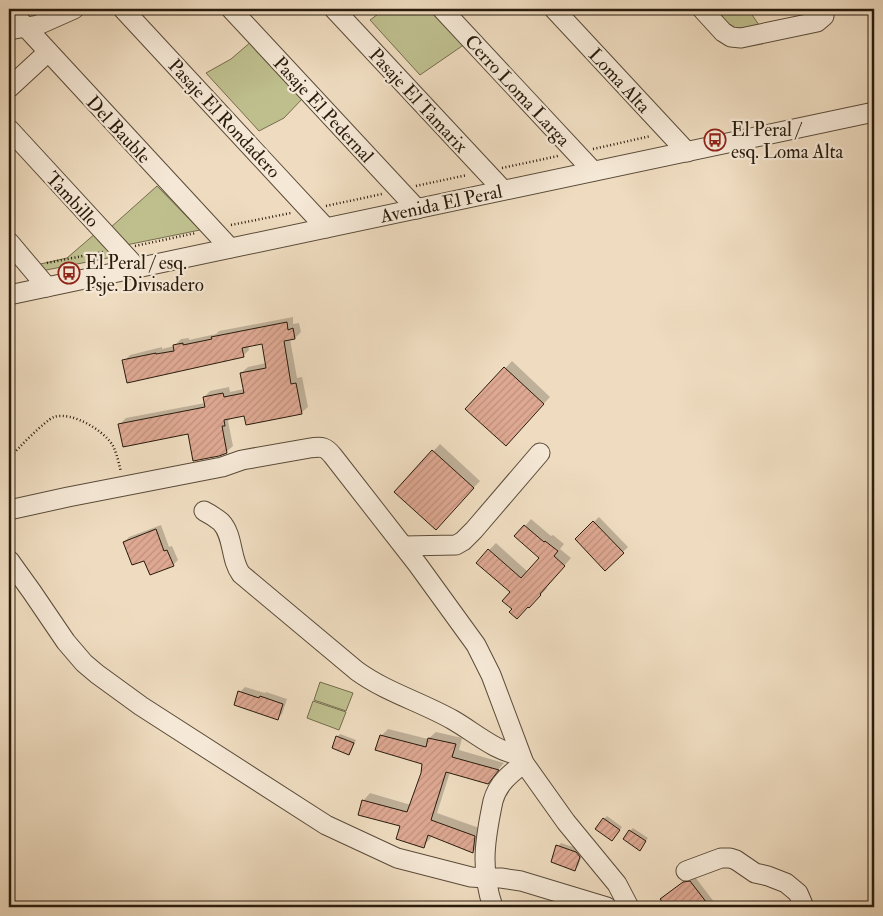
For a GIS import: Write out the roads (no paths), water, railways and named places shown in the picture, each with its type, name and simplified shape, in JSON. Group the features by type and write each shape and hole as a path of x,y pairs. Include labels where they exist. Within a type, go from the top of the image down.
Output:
{"street":[{"name":"Del Bauble","path":"9,9 17,28 48,52 230,248"},
{"path":"17,28 38,24 74,9"},
{"name":"Pasaje El Rondadero","path":"123,9 326,228"},
{"name":"Pasaje El Pedernal","path":"231,9 417,209"},
{"name":"Pasaje El Tamarix","path":"334,9 503,190"},
{"name":"Cerro Loma Larga","path":"442,9 593,171"},
{"name":"Loma Alta","path":"554,9 687,152"},
{"path":"702,9 723,32 731,37 741,38 817,22 824,16 824,9"},
{"path":"9,88 48,52"},
{"name":"Avenida El Peral","path":"9,295 874,112"},
{"name":"Tambillo","path":"9,129 137,268"},
{"path":"9,242 47,287"},
{"path":"9,510 222,467 242,460 316,447 325,448 334,456 404,546 476,644 491,675 522,759 566,822 622,890 629,907"},
{"path":"404,546 460,544 540,453"},
{"path":"204,511 224,526 230,540 235,564 241,574 357,671 374,682 452,720 502,750 522,759"},
{"path":"9,560 66,642 84,663 96,674 141,706 326,825 397,858 471,877 488,897"},
{"path":"488,897 485,849 495,795 505,778 522,759"},
{"path":"686,871 720,858 730,858 755,873 786,883 798,893 804,907"},
{"path":"488,897 501,878 521,881 606,907"}],"place":[{"name":"El Peral / esq. Loma Alta","path":"715,140"},
{"name":"El Peral / esq. Psje. Divisadero","path":"69,273"}]}
